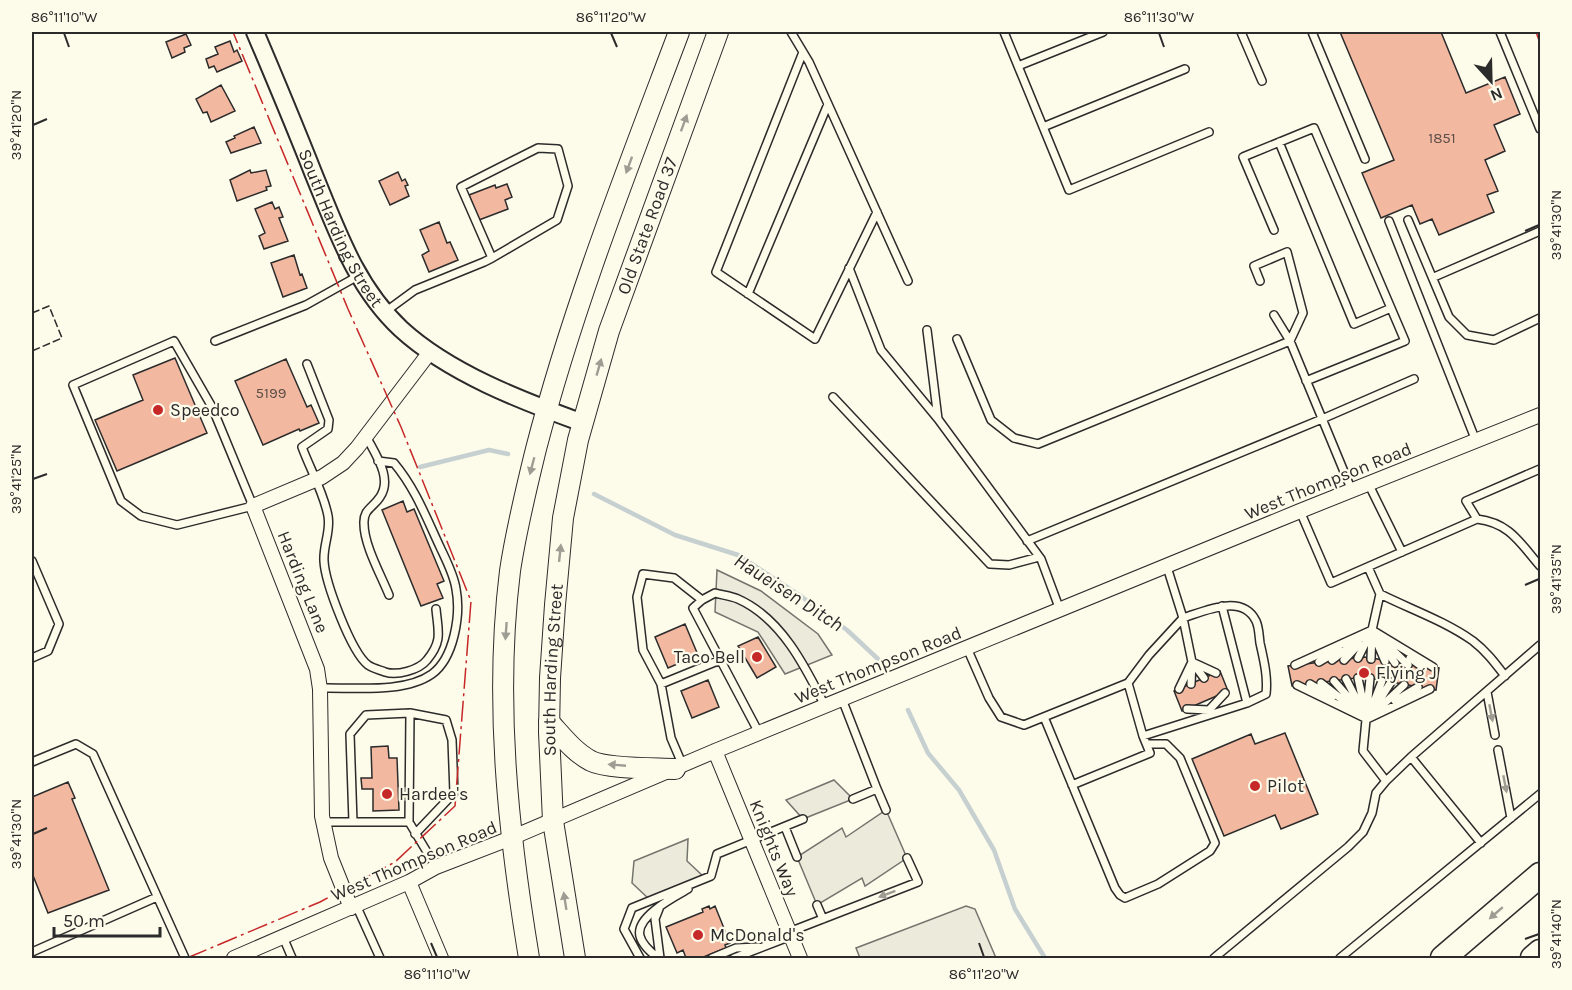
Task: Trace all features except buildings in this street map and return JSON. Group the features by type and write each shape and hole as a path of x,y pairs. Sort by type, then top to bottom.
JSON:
{"highway":[{"path":"1443,958 1540,875"},
{"path":"1533,958 1540,952"}],"main road":[{"name":"Old State Road 37","path":"546,410 580,299 679,32"},
{"name":"Old State Road 37","path":"583,423 609,331 718,32"},
{"path":"529,958 511,838 503,702 504,649 510,573 520,512 546,410"},
{"name":"South Harding Street","path":"575,958 553,821 549,722 555,605 563,518 583,423"},
{"path":"549,722 573,748 592,762 614,766 679,767"}],"street":[{"name":"South Harding Street","path":"255,32 348,258 358,276 386,312 409,336 462,371 546,410 583,423"},
{"path":"253,506 315,480 343,463 430,352"},
{"name":"West Thompson Road","path":"234,958 354,907 436,867 553,821 715,751 1300,511 1540,415"},
{"name":"Harding Lane","path":"253,506 312,652 320,688 323,822 331,858 354,907"},
{"name":"Knights Way","path":"715,751 800,958"},
{"path":"409,882 441,958"}],"lane":[{"path":"791,32 828,104 908,281"},
{"path":"1004,32 1069,190 1209,132"},
{"path":"1018,66 1103,32"},
{"path":"1241,32 1262,81"},
{"path":"1312,32 1365,159"},
{"path":"1500,32 1540,129"},
{"path":"803,52 716,272 815,339 877,212"},
{"path":"1043,127 1185,69"},
{"path":"748,294 828,104"},
{"path":"1274,230 1243,157 1314,128 1405,341 1306,381"},
{"path":"1279,142 1354,324 1391,308"},
{"path":"386,312 416,291 492,258 557,220 568,186 558,149 538,147 461,187 492,258"},
{"path":"1389,220 1476,441"},
{"path":"1408,220 1449,316 1467,335 1494,340 1540,318"},
{"path":"1434,277 1540,231"},
{"path":"957,339 991,420 1014,438 1038,444 1290,341 1303,313 1287,252 1254,266 1260,281"},
{"path":"849,268 880,350 938,419 1039,557 1060,610"},
{"path":"215,341 306,305 358,276"},
{"path":"1274,315 1290,341 1352,491"},
{"path":"927,330 938,419"},
{"path":"174,341 212,407 253,506 177,525 141,516 121,501 73,385 174,341"},
{"path":"307,364 329,420 328,429 302,447 328,514 325,572 352,642 359,655 369,666 390,674 406,672 426,662 439,642 436,609"},
{"path":"1027,540 1414,379"},
{"path":"833,397 990,564 1009,565 1039,557"},
{"path":"366,436 384,472 385,484 380,498 366,511 363,523 365,536 388,596"},
{"path":"320,688 397,687 416,681 432,674 448,655 454,640 456,590 450,571 410,482 394,463 378,461"},
{"path":"1477,519 1466,501 1540,469"},
{"path":"1369,485 1402,552"},
{"path":"1300,511 1331,583 1477,519 1492,520 1511,532 1540,566"},
{"path":"32,561 59,624 48,651 32,657"},
{"path":"1167,567 1183,618 1192,662 1191,684"},
{"path":"1368,567 1380,594 1372,630 1371,659"},
{"path":"679,767 670,738 661,684 643,650 637,597 643,574 674,578 702,600"},
{"path":"759,733 693,608 715,593 738,599 763,615 787,640 825,706"},
{"path":"1380,594 1473,641 1491,657 1505,676"},
{"path":"1222,606 1247,703"},
{"path":"967,648 989,698 1001,717 1024,725 1128,683 1149,655 1183,618 1222,606 1239,606 1250,613 1256,621 1267,681 1266,694 1247,703 1210,712 1143,736"},
{"path":"1358,658 1372,630"},
{"path":"1344,660 1372,630"},
{"path":"1332,660 1372,630"},
{"path":"1372,630 1385,662"},
{"path":"1319,662 1372,630"},
{"path":"1372,630 1395,663"},
{"path":"1306,664 1372,630"},
{"path":"1372,630 1408,664"},
{"path":"1295,665 1372,630"},
{"path":"1372,630 1421,666"},
{"path":"1372,630 1433,667"},
{"path":"1214,958 1348,847 1363,832 1372,813 1376,794 1386,781 1540,645"},
{"path":"661,684 720,660"},
{"path":"1192,662 1216,672"},
{"path":"1192,662 1204,678"},
{"path":"1179,689 1192,662"},
{"path":"1358,678 1367,719"},
{"path":"1370,678 1363,752 1386,781"},
{"path":"1346,679 1367,719"},
{"path":"1334,681 1367,719"},
{"path":"1367,719 1382,681"},
{"path":"1367,719 1391,682"},
{"path":"1072,785 1150,753 1128,683"},
{"path":"1321,683 1367,719"},
{"path":"1310,684 1367,719"},
{"path":"1297,685 1367,719"},
{"path":"1367,719 1404,685"},
{"path":"1367,719 1418,687"},
{"path":"1367,719 1430,689"},
{"path":"1487,692 1495,735"},
{"path":"1210,712 1225,693"},
{"path":"1210,712 1213,698"},
{"path":"842,699 886,810"},
{"path":"1198,704 1210,712"},
{"path":"1187,709 1210,712"},
{"path":"353,822 350,734 366,715 410,713 446,720 452,740 454,793 415,834"},
{"path":"410,713 409,822 436,867"},
{"path":"1044,717 1120,895 1125,898 1158,884 1210,851 1215,843 1180,758 1166,744 1147,744"},
{"path":"32,762 76,744 93,754 185,958"},
{"path":"1498,750 1511,818"},
{"path":"1411,757 1481,843"},
{"path":"853,799 877,789"},
{"path":"1340,958 1540,794"},
{"path":"659,958 644,944 639,933 650,914 667,901 711,876 717,854 803,819"},
{"path":"323,822 409,822"},
{"path":"785,827 797,857"},
{"path":"734,958 764,947 823,919 918,882 908,858"},
{"path":"640,958 624,929 633,908 711,876"},
{"path":"32,951 157,897"},
{"path":"659,958 655,916 667,901"},
{"path":"817,905 823,919"},
{"path":"354,907 380,958"},
{"path":"283,937 292,958"},
{"path":"712,958 736,948 764,947"}],"shaded area":[{"path":"717,570 761,591 818,634 832,655 785,674 758,632 715,612"},
{"path":"834,780 853,799 803,819 786,800"},
{"path":"886,810 907,858 865,886 862,878 817,905 797,857 842,828 846,837"},
{"path":"688,839 687,861 705,878 650,900 632,883 634,861"},
{"path":"966,906 975,909 996,958 860,958 856,948"}],"waterway":[{"name":"Haueisen Ditch","path":"420,467 489,450 508,454"},
{"name":"Haueisen Ditch","path":"594,494 675,535 738,555 847,630 878,659"},
{"name":"Haueisen Ditch","path":"908,710 928,753 959,790 994,850 1015,909 1045,958"}],"fence":[{"path":"32,313 49,306 62,338 32,351"}],"power":[{"path":"187,958 320,902 395,862 455,806 471,601 401,427 348,309 233,32"},
{"path":"1536,32 1540,43"}],"place":[{"name":"Speedco","path":"158,410"},
{"name":"Taco Bell","path":"757,657"},
{"name":"Flying J","path":"1364,673"},
{"name":"Pilot","path":"1255,786"},
{"name":"Hardee's","path":"387,794"},
{"name":"McDonald's","path":"698,935"}]}
